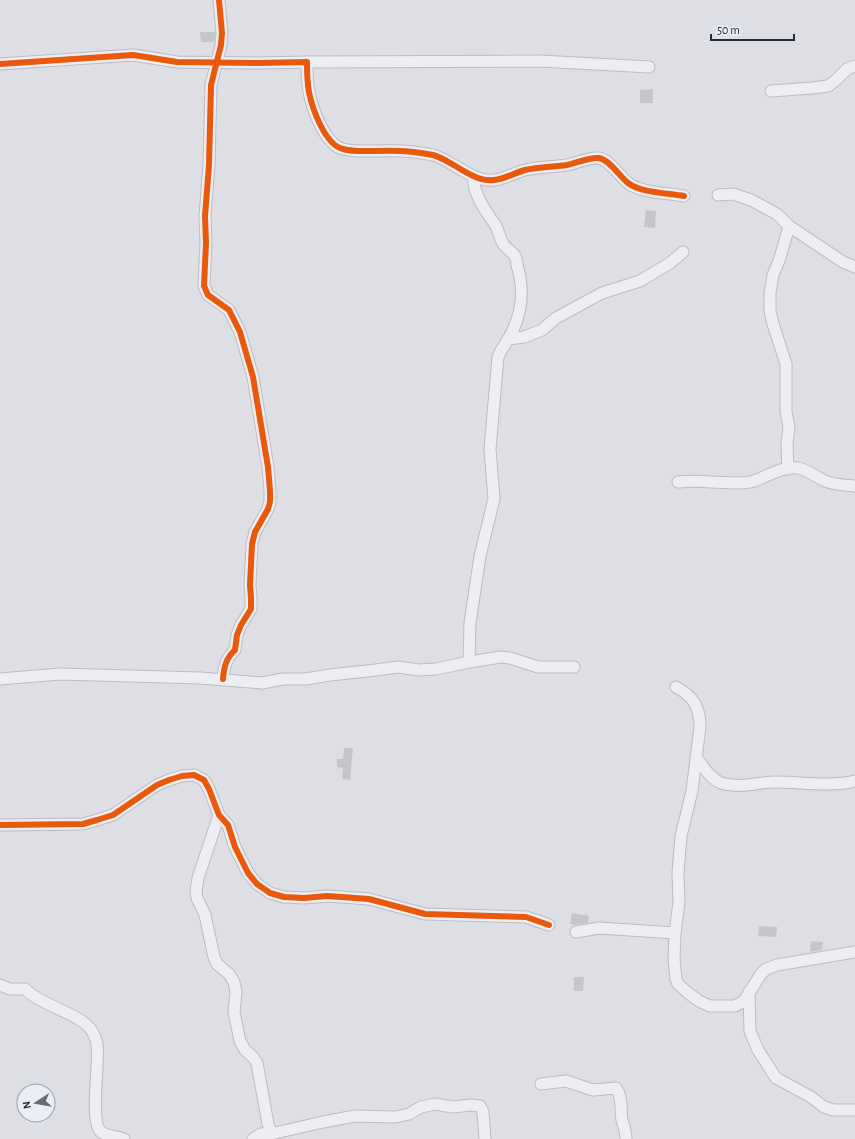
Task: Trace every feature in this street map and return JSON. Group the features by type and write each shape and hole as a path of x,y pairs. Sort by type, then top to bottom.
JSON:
{"street":[{"path":"219,0 222,33 211,85 209,165 205,216 206,243 204,286 208,295 229,310 240,332 253,377 268,467 270,491 270,502 268,509 255,532 252,544 250,585 251,609 241,625 237,635 235,650 229,655 225,665 223,679"},
{"path":"0,64 133,55 177,62 257,63 540,61 649,67"},
{"path":"307,62 309,92 315,115 325,133 335,146 342,149 356,151 413,151 435,156 474,176 491,181 525,170 568,164 593,158 601,158 608,162 620,177 630,185 645,190 684,196"},
{"path":"771,92 828,86 847,69 855,66"},
{"path":"469,662 470,623 480,556 494,499 490,449 498,357 500,349 513,332 522,303 520,272 516,258 503,245 496,226 489,218 477,195 474,186 474,176"},
{"path":"718,195 733,194 751,200 777,214 789,226 843,262 855,267"},
{"path":"788,468 787,444 789,428 786,412 786,364 770,311 770,293 773,275 780,258 789,226"},
{"path":"508,339 524,337 542,330 556,318 602,293 640,281 670,263 683,252"},
{"path":"678,482 753,482 775,472 788,468 798,468 837,485 855,486"},
{"path":"0,679 60,674 223,679 262,683 283,679 306,679 398,667 419,670 436,670 469,662 502,657 538,666 574,667"},
{"path":"676,687 693,699 700,717 692,791 681,836 678,873 679,902 675,933 674,959 678,984 699,1001 710,1006 735,1006 744,1001 761,974 766,969 777,965 855,952"},
{"path":"696,757 708,774 720,783 732,786 775,782 816,785 855,781"},
{"path":"0,825 83,824 113,815 163,782 182,776 194,775 204,780 209,789 219,815 228,825 235,847 248,873 257,884 270,893 284,898 327,896 369,899 425,914 526,917 549,925"},
{"path":"219,815 198,878 196,890 197,898 205,915 214,957 217,964 234,982 236,992 234,1012 240,1040 245,1050 257,1063 268,1124 272,1134"},
{"path":"576,932 607,928 675,933"},
{"path":"0,985 10,989 26,989 37,999 80,1020 90,1027 97,1045 95,1103 98,1129 107,1135 124,1139"},
{"path":"749,992 750,1031 758,1050 776,1078 812,1097 824,1107 833,1110 855,1110"},
{"path":"541,1084 566,1081 593,1090 616,1088 620,1097 626,1139"},
{"path":"253,1139 261,1134 272,1134 355,1116 396,1117 409,1114 421,1107 435,1104 453,1107 475,1105 481,1107 483,1112 485,1139"}],"building":[{"path":"200,32 215,32 214,42 201,42"},
{"path":"653,89 653,103 640,103 640,90"},
{"path":"646,210 656,211 655,228 644,227"},
{"path":"344,748 353,748 350,780 342,779 343,768 337,767 337,759 343,759"},
{"path":"572,913 589,916 588,923 575,925 570,924"},
{"path":"759,926 777,927 776,937 758,936"},
{"path":"811,941 823,942 822,950 810,952"},
{"path":"574,977 584,977 583,991 574,991"}],"cycle path":[{"path":"219,0 222,33 221,45 211,85 209,165 205,216 206,243 204,286 208,295 229,310 240,332 253,377 268,467 270,491 270,502 268,509 255,532 252,544 250,585 251,609 241,625 237,635 235,650 229,656 226,663 223,679"},
{"path":"0,64 133,55 177,62 307,62 308,88 316,116 320,125 331,141 336,146 343,149 351,151 404,151 433,155 448,161 470,175 486,180 494,180 530,169 567,165 587,159 599,158 607,162 633,186 647,191 684,196"},
{"path":"0,825 83,824 113,815 157,785 182,776 194,775 204,780 209,789 219,815 228,825 235,847 248,873 257,884 270,893 284,897 304,898 327,896 369,899 425,914 526,917 549,925"}]}
